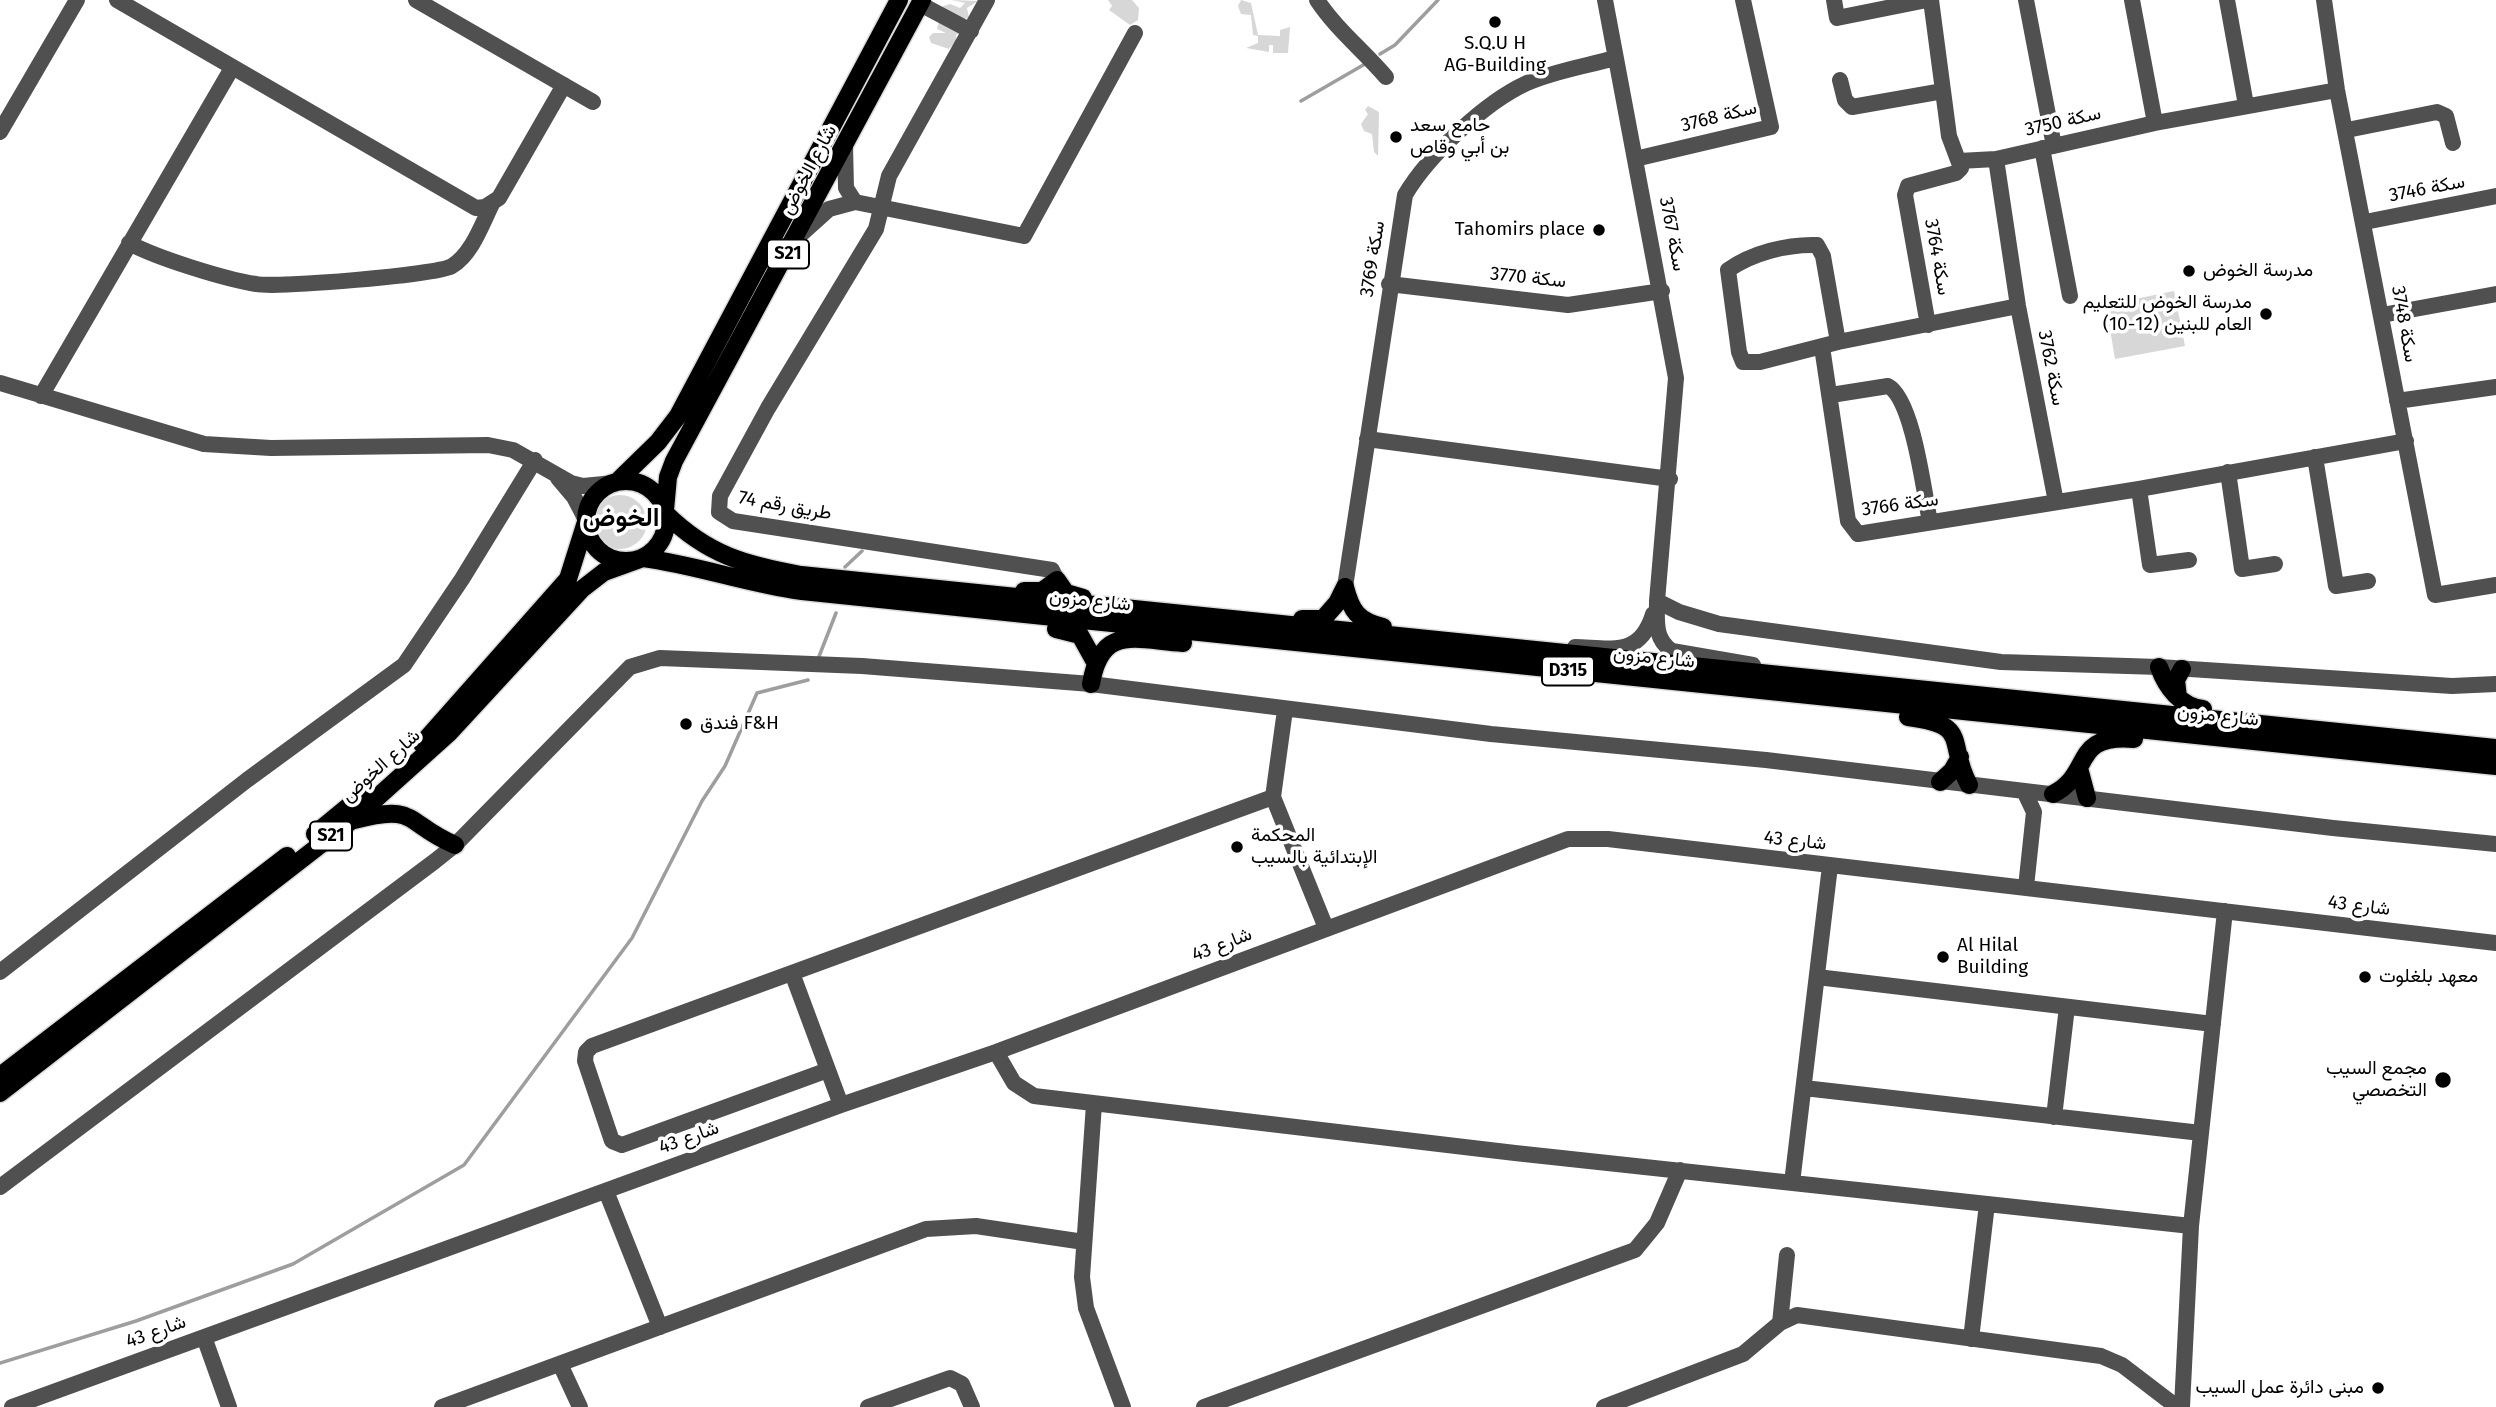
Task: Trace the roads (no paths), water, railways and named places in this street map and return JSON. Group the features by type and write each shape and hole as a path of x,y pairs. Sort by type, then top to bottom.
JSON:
{"main road":[{"name":"شارع الخوض","path":"616,482 658,442 678,416 900,0"},
{"name":"شارع الخوض","path":"665,512 668,477 674,461 921,2"},
{"path":"616,482 629,481 652,490 665,512"},
{"name":"S21","path":"586,521 594,497 616,482"},
{"name":"S21","path":"642,559 662,540 665,512"},
{"name":"شارع مزون","path":"665,512 708,548 754,566 801,575 2496,748"},
{"name":"شارع الخوض","path":"0,1076 298,848 422,744 568,579 586,521"},
{"path":"586,521 588,535 604,555 615,560 642,559"},
{"name":"شارع الخوض","path":"0,1093 351,821 450,733 582,589 604,572 642,559"},
{"name":"شارع مزون","path":"642,559 670,561 768,587 933,606 2496,766"},
{"path":"975,593 997,589 1042,591 1057,580 1066,593 1076,596 1192,614 1323,618 1337,603 1345,587"},
{"path":"1345,587 1350,608 1369,624 1455,642"},
{"path":"933,606 973,620 1074,632 1084,640 1095,662"},
{"path":"1091,684 1095,662 1109,645 1124,640 1237,646 1270,640"},
{"path":"2159,667 2166,683 2178,697 2193,708 2259,713 2295,726"},
{"path":"2178,697 2176,680 2182,669"},
{"path":"1782,692 1803,703 1936,721 1952,733 1969,785"},
{"path":"2053,794 2068,784 2091,747 2112,738 2205,744 2242,739"},
{"path":"1940,782 1952,771 1960,757"},
{"path":"2079,768 2087,798"},
{"path":"351,821 386,812 398,813 455,845"}],"street":[{"path":"0,132 77,0"},
{"path":"117,0 464,204 476,208 492,204"},
{"path":"416,0 593,102"},
{"name":"طريق رقم 74","path":"986,0 889,176 876,229 726,485 720,496 719,512 733,521 1052,570 1057,580"},
{"path":"1317,0 1338,31 1366,54 1386,77"},
{"name":"سكة 3767","path":"1605,0 1662,291 1676,378 1670,479 1657,601"},
{"name":"سكة 3768","path":"1635,159 1771,127 1743,0"},
{"path":"1833,0 1837,18 1929,0 1951,145 1959,161"},
{"path":"2026,0 2070,296"},
{"path":"2132,0 2155,122"},
{"path":"2227,0 2246,105"},
{"name":"سكة 3748","path":"2323,0 2337,90 2365,222 2435,595 2496,585"},
{"path":"921,2 971,31"},
{"path":"795,240 829,209 855,202 1024,236 1135,33"},
{"name":"سكة 3769","path":"1345,587 1389,284 1405,195 1426,165 1500,98 1539,79 1615,58"},
{"path":"41,397 232,68"},
{"path":"1840,80 1845,100 1852,107 1943,91"},
{"path":"129,243 170,259 257,285 425,274 453,266 470,248 492,204 499,198 564,85"},
{"name":"سكة 3750","path":"1959,161 1996,159 2155,122 2337,90"},
{"path":"2347,130 2437,112 2446,116 2453,143"},
{"path":"845,145 846,187 855,202"},
{"name":"سكة 3762","path":"1996,159 2018,306 2056,502"},
{"name":"سكة 3764","path":"1928,325 1905,195 1908,186 1961,171 1959,161"},
{"name":"سكة 3746","path":"2365,222 2496,196"},
{"name":"سكة 3764","path":"1838,342 1823,256 1817,246 1802,245 1744,258 1727,270 1737,340 1743,362 1760,362 1838,342 2018,306"},
{"name":"سكة 3770","path":"1389,284 1568,305 1662,291"},
{"path":"2382,315 2496,294"},
{"name":"سكة 3766","path":"1822,347 1851,528 1858,534 2056,502"},
{"path":"0,383 204,444 271,448 481,445 513,450 583,486 616,482"},
{"path":"1830,395 1888,386 1897,393 1909,423 1930,522"},
{"path":"2397,401 2496,387"},
{"path":"1367,439 1670,479"},
{"path":"2056,502 2406,441"},
{"path":"2315,457 2336,586 2368,581"},
{"path":"0,972 236,788 404,665 535,460"},
{"path":"552,471 573,497 586,521"},
{"path":"2228,472 2242,569 2275,564"},
{"path":"2139,489 2150,565 2189,560"},
{"path":"1534,650 1562,646 1620,648 1633,645 1647,631 1657,601"},
{"path":"1657,601 1679,612 1719,624 2001,662 2159,667 2452,686 2496,684"},
{"path":"1657,601 1657,633 1672,651 1751,664 1779,674"},
{"path":"0,1187 311,957 455,845 614,681 630,667 660,658 863,666 1091,684 1284,710 1766,760 2496,844"},
{"path":"1284,710 1273,797 1326,928"},
{"path":"2024,791 2034,812 2026,887"},
{"path":"2034,812 2053,794"},
{"path":"828,1070 622,1145 612,1141 585,1064 588,1050 1273,797"},
{"name":"شارع 43","path":"12,1407 841,1105 996,1052 1568,839 1598,838 2496,943"},
{"path":"1792,1183 1830,866"},
{"path":"2179,1407 2191,1226 2225,911"},
{"path":"792,973 841,1105"},
{"path":"1817,977 2213,1024"},
{"path":"2054,1117 2067,1007"},
{"path":"996,1052 1021,1090 1034,1096 2191,1226"},
{"path":"1804,1088 2201,1133"},
{"path":"1094,1104 1082,1278 1086,1308 1124,1407"},
{"path":"1204,1407 1245,1400 1635,1250 1657,1223 1680,1170"},
{"path":"606,1191 660,1327"},
{"path":"1971,1339 1987,1204"},
{"path":"442,1407 926,1229 976,1226 1084,1242"},
{"path":"1780,1322 1787,1255"},
{"path":"1604,1407 1743,1354 1780,1322 1797,1315 2101,1356 2122,1365 2179,1407"},
{"path":"204,1337 229,1407"},
{"path":"561,1364 580,1407"},
{"path":"868,1407 950,1378 962,1384 972,1407"}],"waterway":[{"path":"1380,54 1395,45 1438,0"},
{"path":"1301,101 1365,64"},
{"path":"845,567 862,551"},
{"path":"818,659 836,613"},
{"path":"0,1363 136,1321 293,1264 464,1165 632,938 702,801 725,766 757,693 808,680"}],"place":[{"name":"S.Q.U H AG-Building","path":"1495,22"},
{"name":"جامع سعد بن أبي وقاص","path":"1396,137"},
{"name":"Tahomirs place","path":"1599,230"},
{"name":"مدرسة الخوض","path":"2189,271"},
{"name":"مدرسة الخوض للتعليم العام للبنين (12-10)","path":"2266,314"},
{"name":"فندق F&H","path":"686,724"},
{"name":"المحكمة الإبتدائية بالسيب","path":"1237,847"},
{"name":"Al Hilal Building","path":"1943,957"},
{"name":"معهد بلغلوت","path":"2365,977"},
{"name":"مجمع السيب التخصصي","path":"2443,1080"},
{"name":"مبنى دائرة عمل السيب","path":"2378,1388"}],"district":[{"name":"الخوض","path":"621,519"}]}
